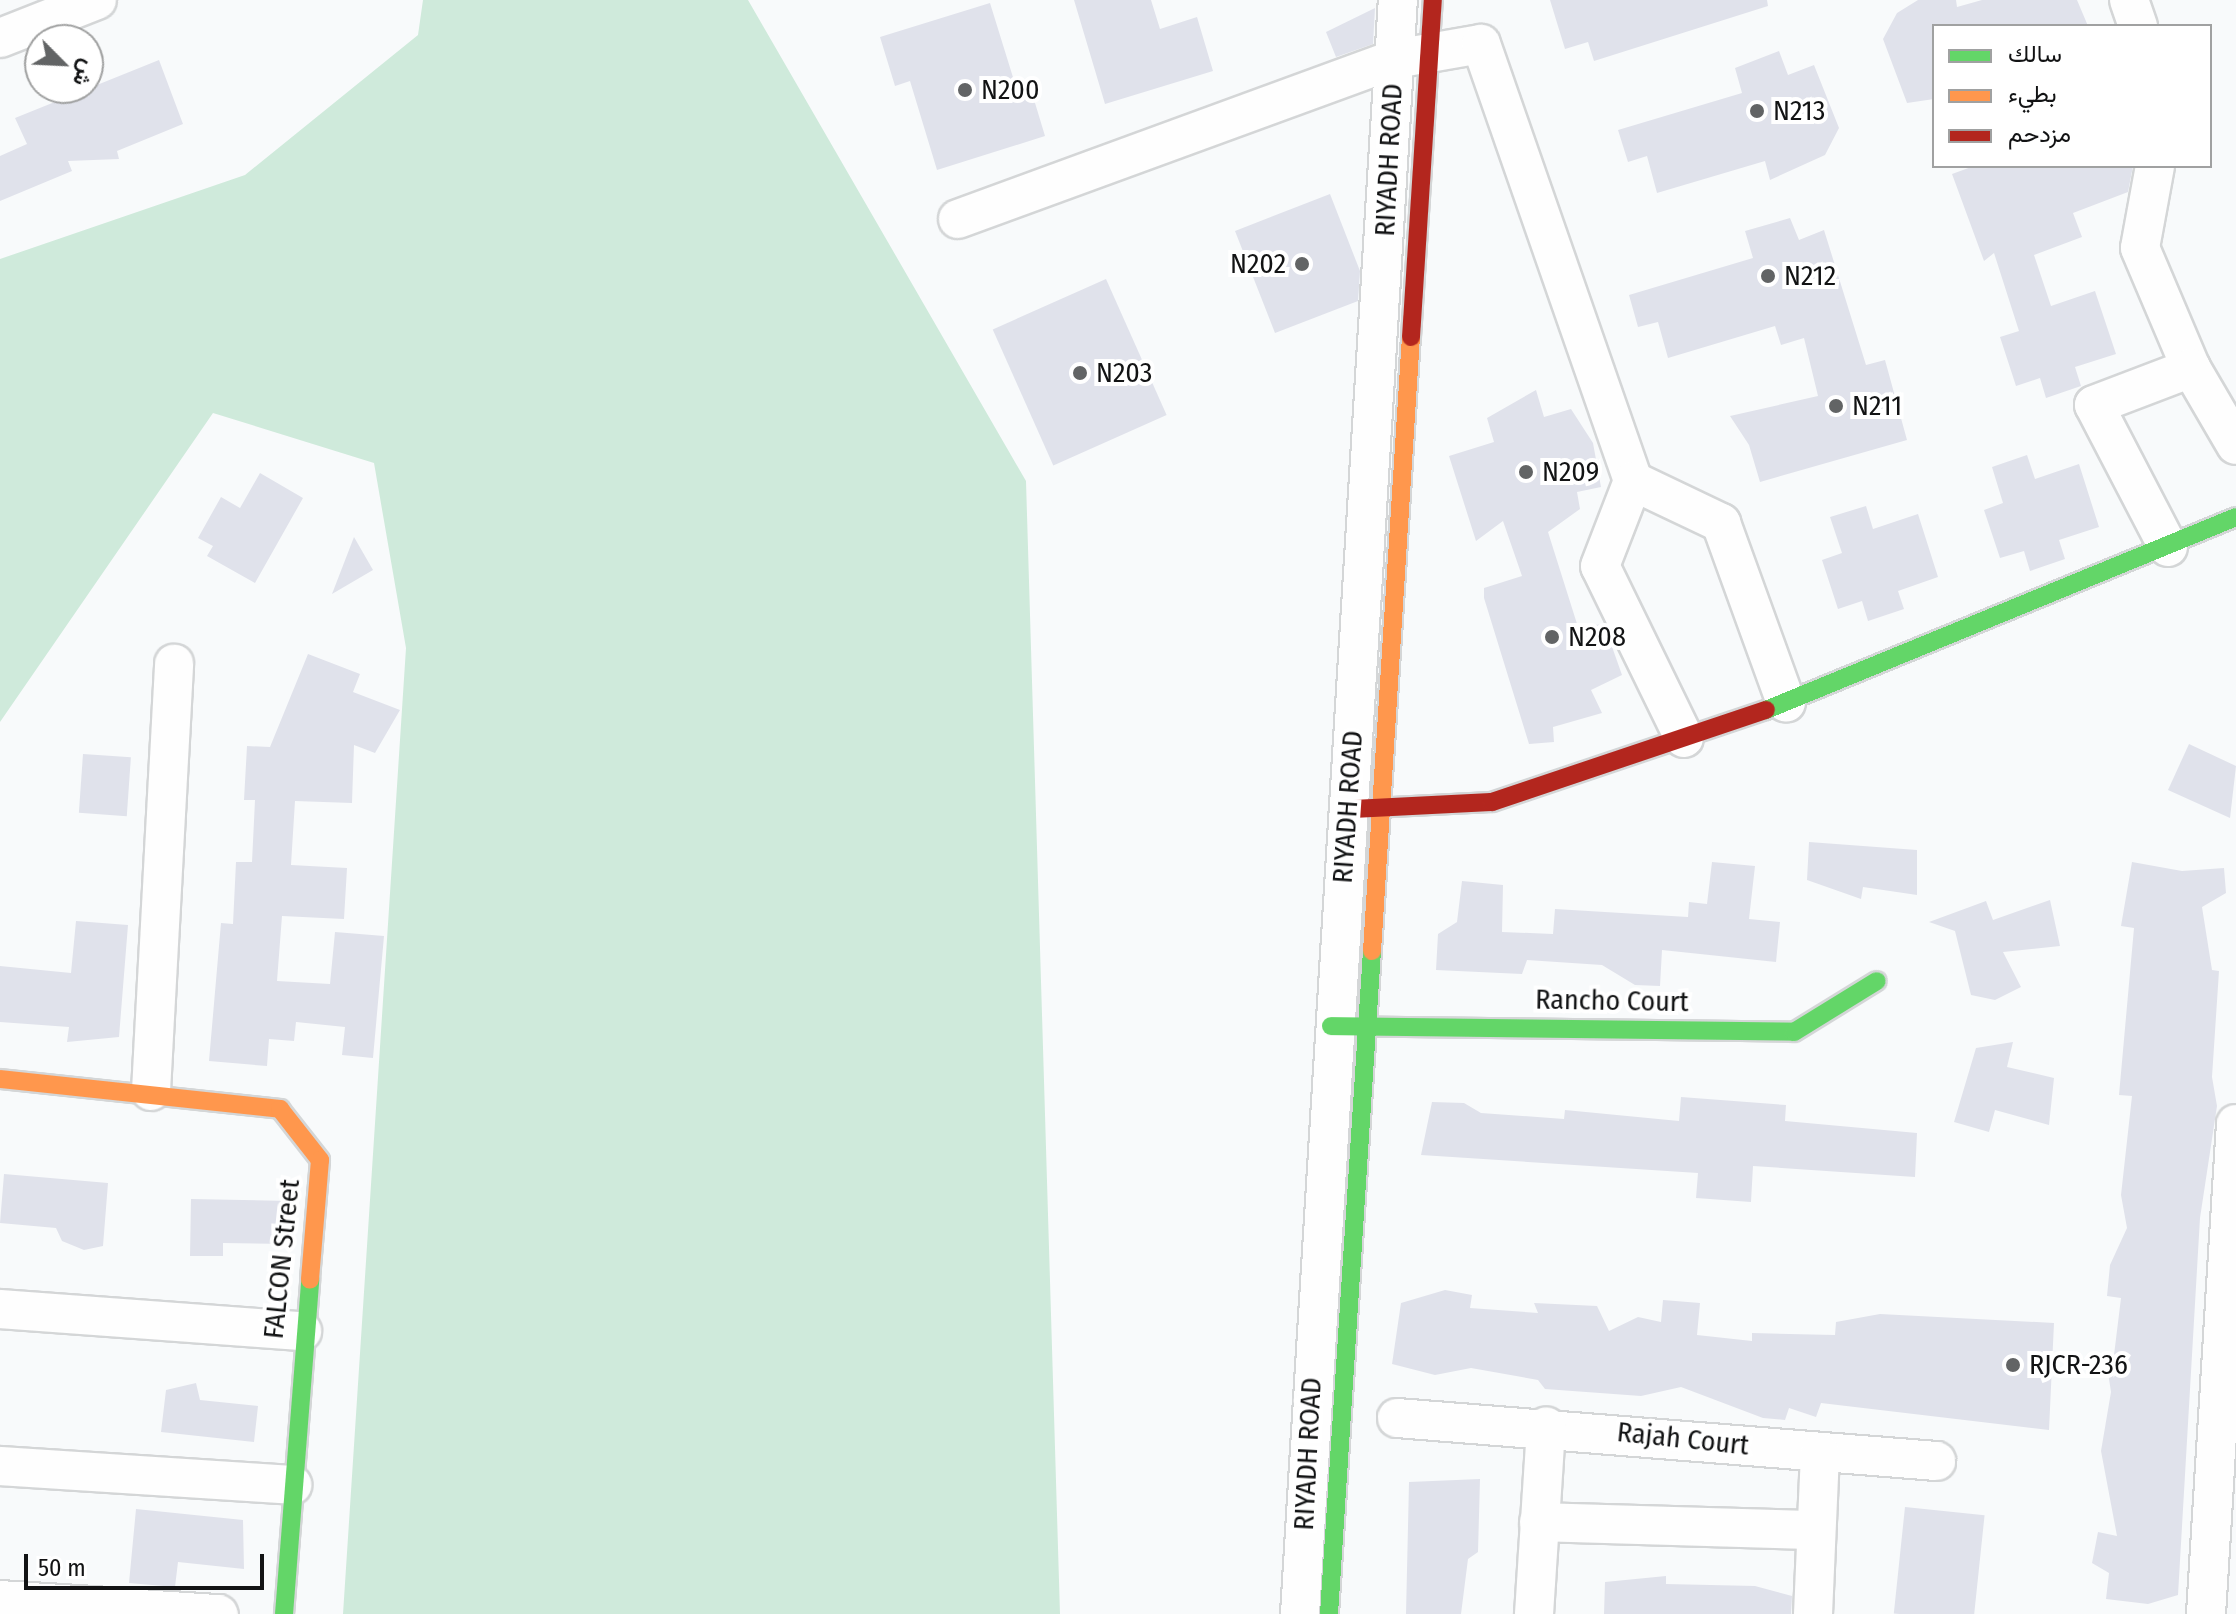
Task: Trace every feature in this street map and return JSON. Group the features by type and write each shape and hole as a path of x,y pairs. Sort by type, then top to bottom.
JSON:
{"street":[{"path":"0,38 97,0"},
{"name":"RIYADH ROAD","path":"1329,1614 1368,1026 1364,809 1412,56 1398,0"},
{"path":"1412,56 1433,0"},
{"path":"2129,0 2137,24"},
{"path":"958,219 1412,56 1481,44 1633,481 1600,566 1684,738"},
{"path":"2155,168 2140,248 2191,368 2236,445"},
{"path":"2168,547 2094,405 2191,368"},
{"path":"1633,481 1721,523 1786,703"},
{"path":"1364,809 1492,802 1684,738 1786,703 2236,517"},
{"path":"151,1091 174,664"},
{"name":"RIYADH ROAD","path":"1300,1614 1331,1026 1364,809"},
{"name":"Rancho Court","path":"1331,1026 1794,1032 1877,981"},
{"name":"FALCON Street","path":"0,1079 151,1091 280,1109 320,1160 302,1331 284,1614"},
{"path":"2206,1614 2229,1362 2236,1124"},
{"path":"0,1309 302,1331"},
{"name":"Rajah Court","path":"1397,1418 1546,1426 1820,1453 1936,1461"},
{"path":"1534,1614 1546,1426"},
{"path":"1813,1614 1820,1453"},
{"path":"0,1466 292,1485"},
{"path":"1539,1522 1816,1530"},
{"path":"0,1600 219,1614"}],"green space":[{"path":"423,0 748,0 1026,481 1060,1614 343,1614 406,648 374,463 213,413 0,722 0,259 245,175 418,35"}],"building":[{"path":"1074,0 1151,0 1160,29 1197,17 1213,71 1105,104"},
{"path":"1550,0 1767,0 1768,6 1594,61 1588,42 1565,49"},
{"path":"1918,0 1956,0 1957,7 1982,0 2077,0 2087,24 1932,24 1932,99 1907,103 1883,39 1897,13"},
{"name":"N200","path":"990,3 1016,87 1029,83 1045,136 937,170 910,81 895,86 880,37"},
{"path":"1375,8 1373,44 1336,57 1326,32"},
{"name":"N213","path":"1779,51 1788,75 1814,65 1839,128 1825,155 1770,180 1765,161 1657,193 1647,156 1628,162 1618,130 1742,93 1735,68"},
{"path":"159,60 183,124 117,151 119,159 68,161 72,171 0,201 0,156 27,144 15,118 50,104 104,104 104,82"},
{"path":"1968,168 2133,168 2128,192 2073,213 2082,237 2034,255 2051,306 2095,291 2116,354 2075,367 2081,386 2046,398 2040,378 2016,386 2000,337 2019,331 1994,253 1984,261 1952,174"},
{"name":"N202","path":"1330,194 1360,271 1358,301 1275,333 1235,231"},
{"path":"1790,218 1799,240 1824,230 1866,365 1885,360 1907,440 1760,482 1749,445 1730,416 1818,396 1804,338 1781,345 1775,326 1668,358 1658,322 1638,327 1629,295 1753,258 1745,231"},
{"name":"N203","path":"1106,279 1167,415 1053,466 993,329"},
{"path":"1536,390 1544,417 1571,409 1593,443 1601,487 1577,492 1580,509 1548,532 1578,627 1604,624 1622,675 1591,690 1602,713 1553,727 1554,742 1529,744 1484,598 1484,588 1522,576 1503,521 1476,541 1449,456 1494,442 1487,418"},
{"path":"2027,455 2035,479 2079,464 2099,527 2059,540 2065,559 2030,571 2024,551 2000,558 1984,510 2003,503 1992,467"},
{"path":"260,473 303,498 255,583 207,556 213,546 198,538 221,497 240,508"},
{"path":"1866,506 1873,529 1918,514 1938,577 1898,591 1904,609 1868,621 1862,601 1838,609 1822,560 1842,553 1830,517"},
{"path":"354,537 373,570 332,594"},
{"path":"308,654 360,674 353,692 400,710 375,753 354,745 352,803 295,801 291,865 347,868 344,919 282,916 277,981 330,984 335,932 384,936 373,1058 342,1055 345,1027 296,1022 294,1041 269,1039 267,1066 209,1061 221,923 233,924 236,862 252,862 255,800 244,800 247,746 270,747"},
{"path":"2189,744 2236,766 2230,818 2168,790"},
{"path":"83,754 131,757 127,816 79,813"},
{"path":"1809,842 1917,850 1917,895 1863,887 1861,899 1807,880"},
{"path":"1712,862 1755,866 1749,919 1780,922 1776,962 1662,950 1660,986 1635,985 1602,965 1527,960 1522,974 1436,970 1438,934 1457,922 1462,881 1503,885 1502,932 1553,934 1555,909 1688,917 1689,902 1707,904"},
{"path":"2132,862 2182,871 2224,868 2226,893 2202,907 2212,970 2219,971 2212,1077 2217,1106 2200,1218 2178,1595 2148,1604 2106,1599 2109,1573 2092,1563 2098,1532 2117,1536 2101,1451 2111,1392 2105,1353 2114,1355 2121,1298 2107,1296 2110,1265 2127,1228 2121,1195 2132,1096 2119,1095 2134,928 2121,926"},
{"path":"2050,900 2060,946 2003,952 2021,987 1995,1000 1971,995 1955,931 1929,922 1986,901 1993,920"},
{"path":"76,921 128,925 119,1037 67,1042 69,1027 0,1022 0,966 71,973"},
{"path":"2013,1042 2007,1067 2054,1078 2049,1125 1995,1110 1989,1132 1954,1122 1976,1048"},
{"path":"1681,1097 1786,1105 1785,1121 1917,1133 1915,1177 1753,1166 1751,1202 1696,1198 1698,1173 1421,1155 1432,1102 1464,1103 1481,1113 1564,1119 1565,1110 1679,1121"},
{"path":"4,1174 108,1183 103,1246 84,1250 62,1241 56,1228 0,1223"},
{"path":"191,1199 289,1201 288,1244 223,1243 223,1256 190,1256"},
{"path":"1445,1290 1472,1295 1470,1308 1538,1313 1534,1303 1597,1306 1609,1331 1638,1317 1661,1322 1663,1300 1700,1303 1697,1335 1752,1341 1752,1333 1835,1335 1836,1322 1880,1314 2054,1323 2049,1430 1821,1403 1816,1417 1789,1408 1785,1420 1763,1418 1681,1387 1641,1396 1545,1389 1538,1380 1471,1368 1435,1375 1392,1364 1401,1303"},
{"path":"196,1383 200,1400 258,1406 254,1442 161,1432 166,1390"},
{"path":"1480,1479 1478,1552 1468,1559 1461,1614 1406,1614 1409,1482"},
{"path":"1905,1507 1985,1515 1974,1614 1894,1613"},
{"path":"136,1509 243,1520 244,1569 178,1562 175,1587 129,1583"},
{"path":"1666,1576 1666,1584 1755,1586 1792,1596 1791,1614 1604,1614 1605,1582"}],"traffic: fast":[{"path":"1766,710 2236,517"},
{"path":"1329,1614 1372,951"},
{"path":"1331,1026 1794,1032 1877,981"},
{"path":"284,1614 310,1280"}],"traffic: slow":[{"path":"1372,951 1411,337"},
{"path":"0,1079 280,1109 320,1160 310,1280"}],"traffic: jam":[{"path":"1411,337 1433,0"},
{"path":"1352,809 1492,802 1766,710"}],"place":[{"name":"N200","path":"965,90"},
{"name":"N213","path":"1757,111"},
{"name":"N202","path":"1302,264"},
{"name":"N212","path":"1768,276"},
{"name":"N203","path":"1080,373"},
{"name":"N211","path":"1836,406"},
{"name":"N209","path":"1526,472"},
{"name":"N208","path":"1552,637"},
{"name":"RJCR-236","path":"2013,1365"}]}
